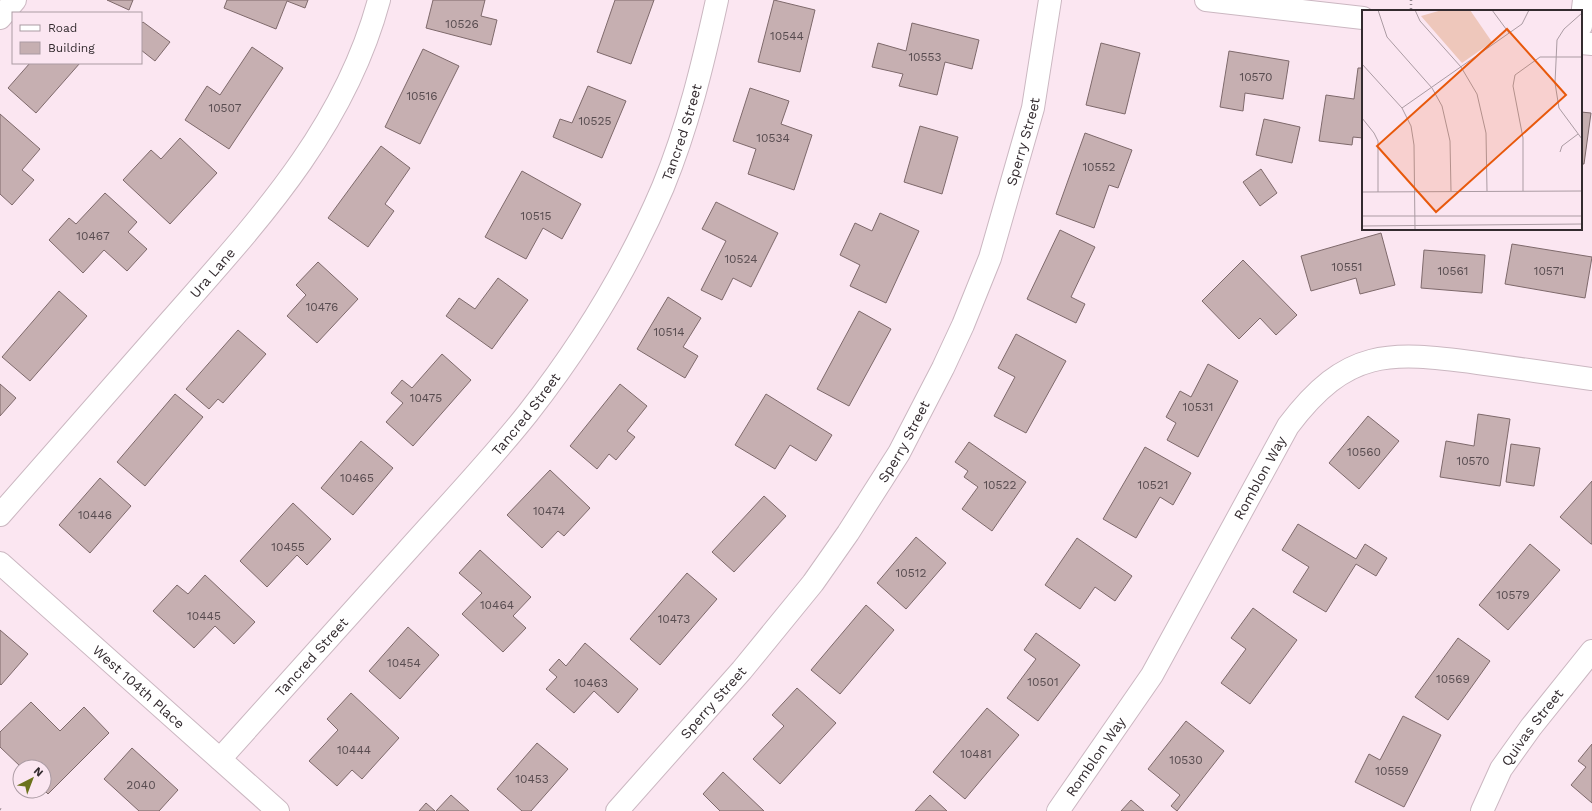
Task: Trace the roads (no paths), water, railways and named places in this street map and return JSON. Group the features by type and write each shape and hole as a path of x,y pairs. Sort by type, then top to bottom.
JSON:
{"street":[{"path":"0,18 14,0"},
{"name":"Ura Lane","path":"0,515 259,220 299,167 323,129 351,75 366,39 379,0"},
{"name":"Tancred Street","path":"220,759 528,414 574,349 600,309 632,252 663,187 683,134 697,90 717,0"},
{"name":"Sperry Street","path":"617,811 742,670 813,583 848,534 902,446 943,368 963,325 990,258 1033,108 1050,0"},
{"path":"1206,0 1362,18"},
{"path":"1582,17 1584,0"},
{"path":"1582,43 1592,44"},
{"name":"Romblon Way","path":"1058,811 1152,675 1288,426 1305,404 1324,385 1337,375 1362,364 1390,356 1426,356 1592,379"},
{"name":"West 104th Place","path":"0,563 278,811"},
{"name":"Quivas Street","path":"1482,811 1505,763 1531,726 1592,651"}]}
